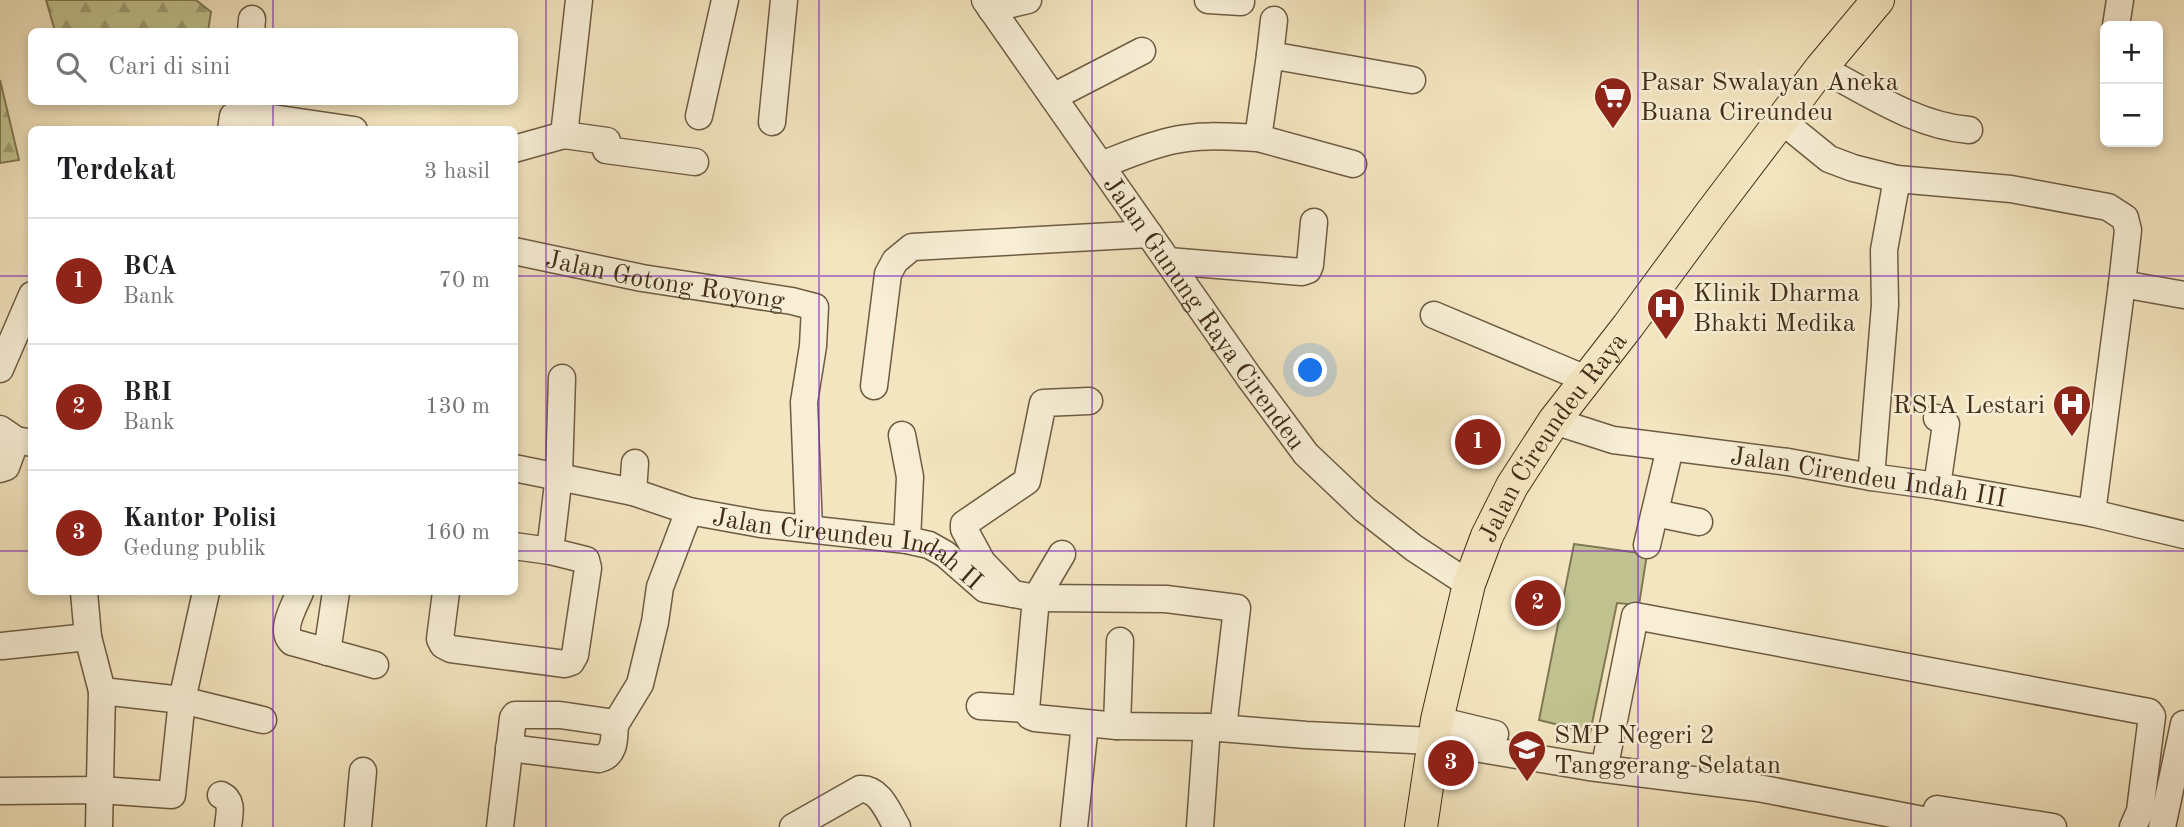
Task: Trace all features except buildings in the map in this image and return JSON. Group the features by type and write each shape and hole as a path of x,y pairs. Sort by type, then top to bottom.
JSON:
{"main road":[{"name":"Jalan Cireundeu Raya","path":"1421,827 1435,731 1469,584 1487,536 1511,486 1555,421 1781,120 1878,0"}],"street":[{"path":"564,135 579,0"},
{"path":"699,116 724,0"},
{"path":"772,122 784,0"},
{"path":"988,4 1028,0"},
{"path":"1208,0 1241,2"},
{"path":"2117,21 2120,0"},
{"name":"Jalan Gunung Raya Cirendeu","path":"988,4 1306,454 1364,509 1414,548 1469,584"},
{"path":"1258,138 1274,20"},
{"path":"1053,97 1142,51"},
{"path":"1270,55 1412,80"},
{"path":"1821,68 1930,123 1969,130"},
{"path":"240,115 324,126"},
{"path":"1781,120 1829,159 1853,168 1897,180 2011,189 2108,207 2125,218 2128,230 2122,284 2092,513"},
{"path":"518,148 564,135 607,141 606,150 695,162"},
{"path":"1101,165 1156,144 1203,136 1258,138 1353,164"},
{"path":"1871,477 1885,305 1884,250 1897,180"},
{"path":"1168,261 1302,272 1310,265 1314,222"},
{"path":"874,386 888,274 895,261 912,247 1149,233"},
{"name":"Jalan Gotong Royong","path":"518,252 642,278 792,301 815,307 813,346 804,402 809,528"},
{"path":"2122,284 2184,295"},
{"path":"0,369 28,304"},
{"path":"1434,315 1586,379"},
{"path":"550,551 559,475 562,377"},
{"path":"1025,596 982,562 964,529 964,524 1027,481 1043,403 1089,401"},
{"path":"1937,418 1943,419 1946,424 1937,486"},
{"name":"Jalan Cirendeu Indah III","path":"1555,421 1613,440 1788,461 2092,513 2184,535"},
{"path":"902,435 910,477 907,540"},
{"path":"0,469 6,467 16,437"},
{"path":"1647,545 1671,447"},
{"path":"634,492 635,463"},
{"name":"Jalan Cireundeu Indah II","path":"518,469 634,492 689,511 761,524 907,540 929,545 944,554 980,587 1025,596 1166,598 1236,607 1215,727"},
{"path":"509,748 599,759 611,753 615,723 640,684 655,622 660,587 689,511"},
{"path":"1655,513 1699,522"},
{"path":"446,595 440,639 443,645 451,649 565,664 571,662 575,654 588,568 586,561 518,546"},
{"path":"1062,554 1025,596 1026,709 1034,718 1085,724 1215,727 1306,735 1473,730 1606,755 2053,827"},
{"path":"84,595 88,637 102,691 99,827"},
{"path":"0,791 100,790 172,796 182,700 205,595"},
{"path":"299,595 286,630 287,637 292,642 375,665"},
{"path":"327,652 336,595"},
{"path":"1606,755 1635,616 2149,712 2152,716 2140,811 2133,827"},
{"path":"2,646 88,637"},
{"path":"1117,726 1120,641"},
{"path":"102,691 182,700 263,720"},
{"path":"980,706 1026,709"},
{"path":"500,827 515,715 560,715 615,723"},
{"path":"2162,827 2184,723"},
{"path":"1074,827 1085,724"},
{"path":"1200,827 1215,727"},
{"path":"1435,731 1589,767 1758,788 1959,827"},
{"path":"358,827 363,771"},
{"path":"793,827 860,789 869,789 876,793 897,827"},
{"path":"220,796 230,803 228,827"}],"green space":[{"path":"46,0 196,0 211,12 208,28 54,28"},
{"path":"0,80 19,160 0,163"},
{"path":"1574,544 1647,554 1639,605 1617,603 1590,733 1539,720"}],"place":[{"name":"Pasar Swalayan Aneka Buana Cireundeu","path":"1613,130"},
{"name":"Klinik Dharma Bhakti Medika","path":"1666,341"},
{"name":"RSIA Lestari","path":"2072,438"},
{"name":"BCA","path":"1478,442"},
{"name":"BRI","path":"1538,603"},
{"name":"Kantor Polisi","path":"1451,763"},
{"name":"SMP Negeri 2 Tanggerang Selatan","path":"1527,783"}]}
